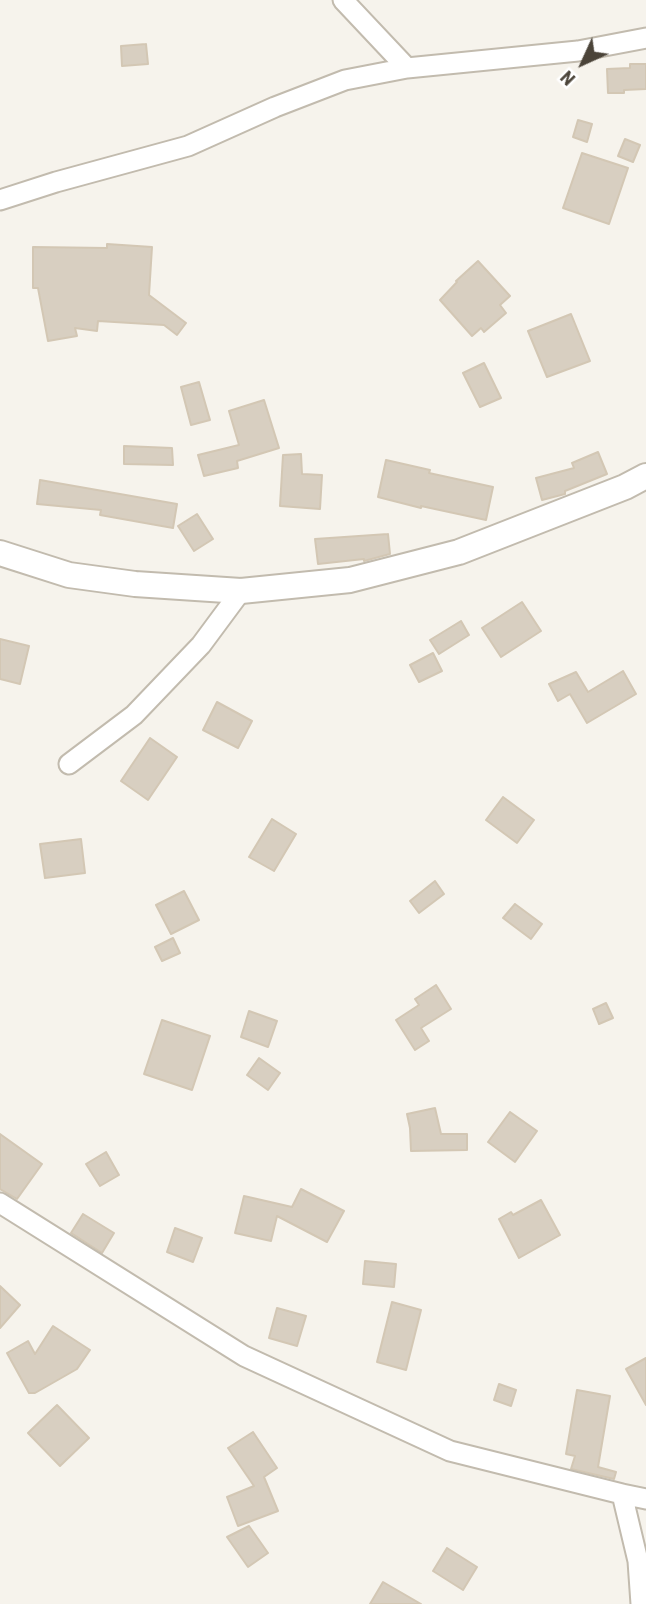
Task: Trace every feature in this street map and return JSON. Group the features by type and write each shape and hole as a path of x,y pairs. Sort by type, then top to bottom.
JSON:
{"street":[{"path":"343,0 407,68"},
{"path":"0,200 188,146 275,107 345,80 407,68 578,51 646,38"},
{"path":"0,552 69,575 135,584 241,591 350,580 459,552 646,477"},
{"path":"69,764 134,715 201,645 241,591"},
{"path":"0,1203 244,1356 450,1451 646,1499"},
{"path":"622,1494 638,1561 641,1604"}],"building":[{"path":"146,44 148,64 122,66 121,46"},
{"path":"630,64 646,64 646,89 608,93 607,69 630,68"},
{"path":"578,120 592,124 587,142 573,137"},
{"path":"625,139 640,145 633,162 618,156"},
{"path":"582,153 628,168 609,224 563,208"},
{"path":"107,244 152,247 149,295 186,323 177,335 164,325 98,321 97,331 75,328 77,336 48,341 38,288 33,288 33,247 107,248"},
{"path":"478,261 510,296 500,305 506,313 484,332 481,328 472,336 440,300"},
{"path":"571,314 590,361 547,377 528,331"},
{"path":"484,363 501,398 480,407 463,373"},
{"path":"199,382 210,420 191,425 181,387"},
{"path":"264,400 279,448 237,461 238,468 204,476 198,455 239,445 229,411"},
{"path":"124,446 172,448 173,465 124,464"},
{"path":"598,452 607,474 565,491 565,494 542,500 536,478 574,468 572,463"},
{"path":"301,454 302,474 322,475 320,509 280,506 283,455"},
{"path":"386,460 493,487 486,520 378,497"},
{"path":"40,480 177,504 173,528 100,515 101,510 37,504"},
{"path":"197,514 213,539 194,551 178,526"},
{"path":"388,534 390,554 364,561 318,564 315,539"},
{"path":"522,602 541,631 501,657 482,628"},
{"path":"461,621 469,635 439,654 430,640"},
{"path":"0,639 29,646 20,684 0,679"},
{"path":"433,653 442,671 419,682 410,665"},
{"path":"623,671 636,694 587,723 570,694 558,701 549,684 576,672 588,692"},
{"path":"217,702 252,721 238,748 203,730"},
{"path":"150,738 177,757 148,800 121,781"},
{"path":"503,797 534,820 517,843 486,820"},
{"path":"272,819 296,834 274,871 249,857"},
{"path":"81,839 85,873 45,878 40,844"},
{"path":"435,881 444,894 419,913 410,901"},
{"path":"184,891 199,920 171,934 156,905"},
{"path":"515,904 542,924 531,939 503,918"},
{"path":"173,938 180,953 162,961 155,947"},
{"path":"436,985 451,1009 421,1028 429,1041 415,1050 396,1020 419,1005 415,999"},
{"path":"606,1003 613,1018 599,1024 593,1009"},
{"path":"249,1011 277,1021 268,1047 241,1037"},
{"path":"162,1020 210,1036 192,1090 144,1074"},
{"path":"259,1058 280,1073 268,1090 247,1075"},
{"path":"435,1108 441,1134 467,1134 467,1150 411,1151 407,1114"},
{"path":"510,1112 537,1131 515,1162 488,1142"},
{"path":"0,1134 42,1164 17,1199 0,1189"},
{"path":"106,1152 119,1175 100,1186 86,1164"},
{"path":"301,1189 344,1211 327,1242 277,1216 271,1241 235,1233 244,1196 292,1207"},
{"path":"541,1200 560,1235 519,1258 499,1219 511,1212 513,1215"},
{"path":"83,1214 114,1233 102,1253 71,1233"},
{"path":"175,1228 202,1238 193,1262 167,1252"},
{"path":"365,1261 396,1264 394,1287 363,1284"},
{"path":"0,1286 20,1305 0,1328"},
{"path":"392,1302 421,1310 406,1370 377,1362"},
{"path":"277,1308 306,1316 297,1346 269,1338"},
{"path":"53,1326 90,1350 77,1369 35,1393 29,1393 7,1353 28,1341 35,1354"},
{"path":"646,1358 646,1405 626,1369"},
{"path":"499,1384 516,1390 511,1406 494,1400"},
{"path":"577,1390 610,1396 598,1467 616,1472 614,1479 571,1469 575,1456 566,1454"},
{"path":"57,1405 89,1438 60,1466 28,1433"},
{"path":"253,1432 277,1468 264,1477 278,1511 238,1526 227,1497 254,1486 228,1448"},
{"path":"249,1526 268,1553 248,1567 227,1537"},
{"path":"447,1548 477,1567 463,1590 433,1571"},
{"path":"383,1582 421,1604 370,1604"}]}
